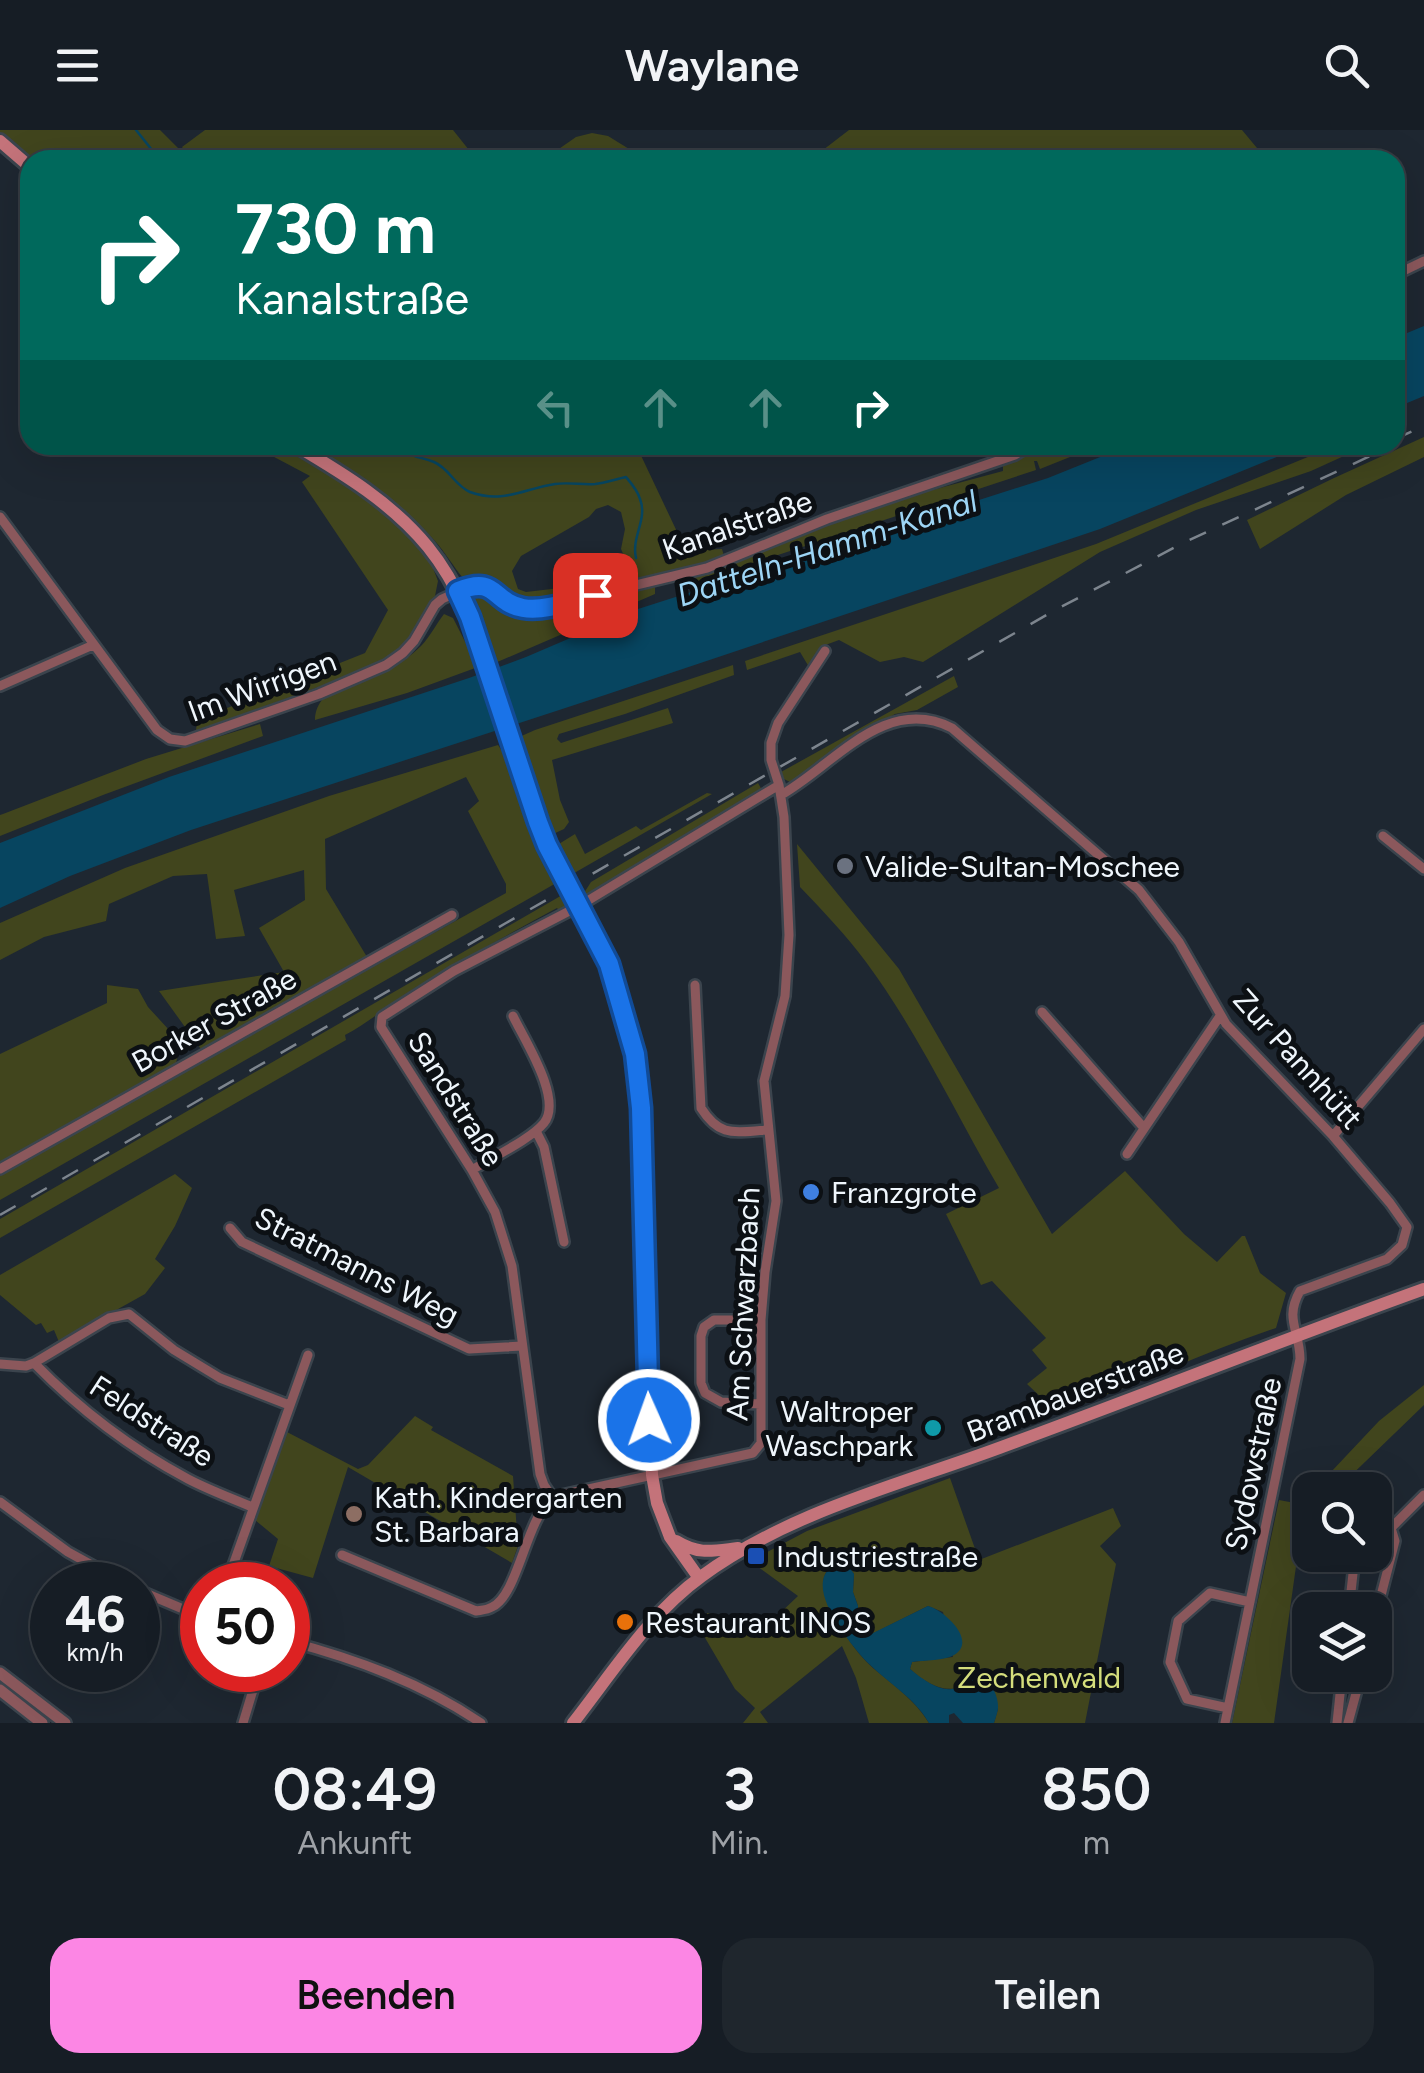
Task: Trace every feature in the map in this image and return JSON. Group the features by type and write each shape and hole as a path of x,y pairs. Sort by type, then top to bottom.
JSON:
{"main road":[{"path":"0,141 20,158"},
{"path":"312,455 392,510 428,547 458,591 538,822 609,964 635,1054 641,1108 656,1503 670,1537 699,1578"},
{"name":"Brambauerstraße","path":"573,1723 672,1599 746,1546 862,1497 1424,1289"},
{"name":"Brambauerstraße","path":"670,1537 701,1552 746,1546"}],"street":[{"name":"Kanalstraße","path":"458,591 475,584 497,592 516,606 536,609 707,568 827,519 1015,455"},
{"name":"Im Wirrigen","path":"0,517 157,730 170,739 184,741 319,694 386,665 414,641 435,605 458,591"},
{"path":"0,686 92,645"},
{"name":"Am Schwarzbach","path":"652,1475 756,1450 761,1443 761,1320 776,1201 764,1081 786,996 789,935 784,817 771,760 772,735 825,651"},
{"name":"Zur Pannhütt","path":"780,790 887,724 930,718 952,728 1138,890 1180,942 1220,1016 1333,1136 1407,1227 1402,1245 1387,1259 1300,1291 1292,1304 1296,1336"},
{"name":"Sandstraße","path":"552,1498 540,1474 512,1266 495,1212 381,1027 382,1017 454,971 579,906 780,790"},
{"path":"1383,836 1424,870"},
{"name":"Borker Straße","path":"0,1169 452,915"},
{"path":"695,985 701,1108 710,1123 729,1132 767,1130"},
{"path":"1042,1012 1144,1128"},
{"path":"472,1170 536,1131 551,1106 548,1090 513,1016"},
{"path":"1127,1154 1220,1016"},
{"path":"1333,1136 1424,1029"},
{"path":"536,1131 544,1147 564,1242"},
{"name":"Stratmanns Weg","path":"230,1228 242,1242 468,1350 522,1346"},
{"path":"0,1364 34,1363 109,1318 128,1314 174,1350 220,1378 289,1405"},
{"path":"760,1404 721,1402 706,1393 701,1382 701,1336 704,1327 714,1320 761,1320"},
{"name":"Sydowstraße","path":"1225,1723 1300,1358 1296,1336"},
{"path":"234,1562 308,1355"},
{"name":"Feldstraße","path":"34,1363 64,1394 122,1440 190,1480 252,1507"},
{"path":"342,1555 476,1610 492,1607 506,1594 542,1506 552,1498 652,1475"},
{"path":"1392,1527 1424,1495"},
{"path":"0,1502 86,1562"},
{"path":"1228,1708 1188,1699 1170,1662 1178,1621 1210,1594 1250,1602"},
{"path":"310,1648 409,1681 481,1723"},
{"path":"0,1672 65,1723"},
{"path":"0,1690 42,1723"},
{"path":"247,1722 254,1692"},
{"path":"1337,1723 1340,1692"},
{"path":"1348,1723 1356,1692"}],"green space":[{"path":"0,130 160,130 180,150 20,152"},
{"path":"205,130 453,130 469,150 184,150 182,147"},
{"path":"849,130 1242,130 1259,150 823,150"},
{"path":"592,133 608,136 631,150 557,150 576,137"},
{"path":"1424,437 1424,457 1346,495 1260,549 1247,520 1384,455 1405,455 1405,446"},
{"path":"270,455 294,455 371,503 431,563 438,581 435,596 404,646 377,666 196,731 197,720 365,653 388,610 302,482 310,476"},
{"path":"325,455 641,455 680,538 701,550 722,549 724,556 697,567 537,604 526,602 485,582 463,578 420,526 375,487","holes":["608,505 621,512 625,529 621,549 631,572 594,584 526,592 518,589 512,571 521,556 589,517 596,509"]},
{"path":"1026,455 1075,455 1040,469 1034,461 1036,470 699,581 681,582 680,579 739,561 884,503 1003,471 1003,466"},
{"path":"1313,455 1346,455 1196,510 1100,552 923,662 904,657 880,662 839,640 820,647 809,667 800,652 747,670 745,661 1096,544"},
{"path":"655,587 655,594 495,663 473,599 485,593 516,612 530,614"},
{"path":"444,614 453,618 478,667 315,720 318,708 332,691 392,668 424,642"},
{"path":"733,665 734,675 559,734 557,739 561,743 668,708 673,723 552,760 569,822 551,835 517,738"},
{"path":"954,676 958,687 917,710 895,714 841,745 797,780 784,779 781,772"},
{"path":"260,724 263,736 0,836 0,815 146,759"},
{"path":"498,745 508,760 533,835 558,882 0,1200 0,1173 506,893 506,884 468,811 479,801 466,777 325,839 326,889 367,957 203,1052 159,991 284,972 259,928 305,900 304,870 234,890 245,936 216,939 207,874 173,876 109,904 106,921 44,937 0,960 0,923 125,868 329,796"},
{"path":"758,783 762,790 596,892 582,896 591,882"},
{"path":"707,793 712,794 569,876 554,847 575,834 585,854 636,826 641,830"},
{"path":"797,844 899,969 1052,1234 1125,1171 1184,1234 1217,1262 1245,1236 1260,1273 1286,1293 1276,1328 1067,1410 1044,1400 1027,1384 1047,1368 1032,1350 1046,1338 992,1281 981,1285 946,1214 999,1188 885,989 850,942 800,887"},
{"path":"564,894 569,905 560,912 557,908 433,978 345,1035 346,1040 0,1238 0,1219"},
{"path":"107,985 138,989 148,1007 181,1043 175,1067 0,1165 0,1054 107,1003"},
{"path":"175,1174 192,1188 155,1259 165,1268 145,1294 59,1342 54,1330 47,1333 41,1323 36,1325 0,1295 0,1275"},
{"path":"1424,1385 1424,1405 1355,1472 1331,1472 1379,1421"},
{"path":"415,1416 433,1427 431,1430 513,1476 518,1546 512,1563 348,1467 313,1578 310,1562 270,1562 278,1539 255,1520 287,1432 358,1469 368,1465"},
{"name":"Zechenwald","path":"950,1478 979,1560 1113,1508 1121,1526 1100,1546 1116,1564 1085,1723 994,1723 998,1709 958,1688 938,1687 920,1678 910,1669 912,1662 953,1657 943,1612 928,1606 870,1635 861,1626 853,1592 854,1574 843,1558 826,1572 823,1583 838,1621 859,1654 910,1700 929,1723 869,1723 842,1646 760,1712 768,1723 743,1723 755,1708 735,1689 701,1631 707,1613 727,1619 755,1637 798,1596 750,1561 807,1531"},
{"path":"1279,1500 1292,1502 1292,1572 1295,1572 1274,1723 1232,1723"}],"water":[{"path":"1424,326 1424,396 1405,404 1405,334"},
{"path":"1105,455 1281,455 1100,529 191,830 70,876 0,908 0,843 169,777 469,678 638,609 1048,478"},
{"path":"843,1558 854,1574 858,1617 869,1635 928,1606 950,1620 961,1634 960,1649 945,1658 912,1662 910,1669 947,1689 971,1676 982,1677 996,1697 994,1723 963,1723 954,1713 949,1715 949,1723 929,1723 908,1698 867,1662 838,1624 823,1591 825,1574"}],"waterway":[{"path":"136,130 152,150"},
{"path":"412,455 439,465 470,492 493,497 555,484 595,484 626,477 642,506 636,558"}],"railway":[{"path":"1405,435 1424,426"},
{"path":"0,1215 1057,609 1185,542 1372,455"}],"place":[{"name":"Valide-Sultan-Moschee","path":"845,866"},
{"name":"Franzgrote","path":"811,1192"},
{"name":"Waltroper Waschpark","path":"933,1428"},
{"name":"Kath. Kindergarten St. Barbara","path":"354,1514"},
{"name":"Industriestraße","path":"756,1556"},
{"name":"Restaurant INOS","path":"625,1622"}],"route":[{"path":"595,595 536,609 516,606 497,592 475,584 458,591 547,845 609,964 635,1054 641,1108 649,1420"}],"water label":[{"name":"Datteln-Hamm-Kanal","path":"827,548"}]}
